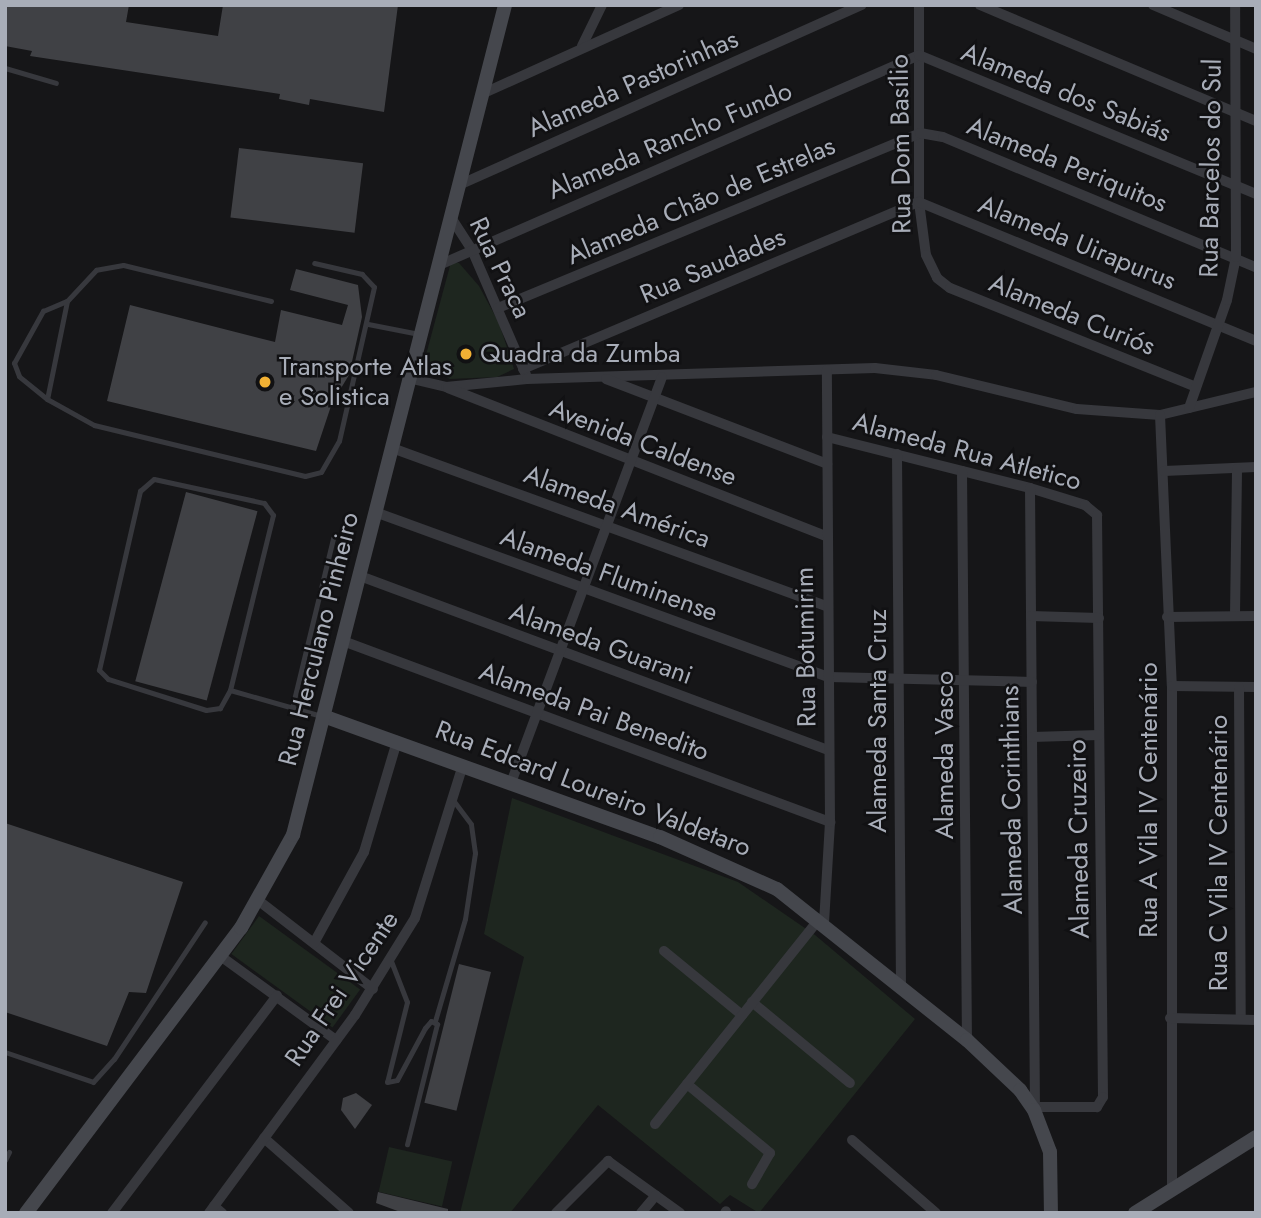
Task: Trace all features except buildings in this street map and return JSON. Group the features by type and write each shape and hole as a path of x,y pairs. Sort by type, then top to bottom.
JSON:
{"street":[{"name":"Rua Herculano Pinheiro","path":"26,1213 259,901 293,835 326,717 419,334 505,5"},
{"path":"582,46 602,5"},
{"path":"484,93 582,46 679,5"},
{"name":"Alameda Pastorinhas","path":"459,185 862,5"},
{"name":"Rua Dom Basílio","path":"919,5 919,202 926,255 937,278"},
{"path":"980,5 1256,121"},
{"path":"1153,5 1256,49"},
{"name":"Rua Barcelos do Sul","path":"1188,408 1219,322 1236,257 1235,5"},
{"name":"Alameda dos Sabiás","path":"919,55 1256,194"},
{"name":"Alameda Rancho Fundo","path":"437,266 919,55"},
{"name":"Alameda Periquitos","path":"920,133 943,137 1256,267"},
{"name":"Alameda Chão de Estrelas","path":"498,308 920,133"},
{"name":"Alameda Uirapurus","path":"919,202 1219,322 1256,341"},
{"name":"Rua Saudades","path":"525,374 919,202"},
{"name":"Rua Praca","path":"450,216 472,250 525,374"},
{"name":"Alameda Curiós","path":"937,278 950,288 1194,386"},
{"path":"408,378 446,387 525,374 662,377 827,370 901,370 1077,409 1160,415 1256,393"},
{"name":"Rua Botumirim","path":"821,921 830,822 826,536 827,370"},
{"path":"603,377 656,400 827,464"},
{"path":"512,783 610,525 662,377"},
{"name":"Avenida Caldense","path":"446,387 632,463 826,536"},
{"name":"Rua A Vila IV Centenário","path":"1160,415 1172,686 1171,1185"},
{"name":"Alameda Rua Atletico","path":"827,437 1030,488 1094,510"},
{"name":"Alameda América","path":"392,448 610,525 828,607"},
{"name":"Alameda Santa Cruz","path":"897,454 901,986"},
{"path":"1164,471 1256,467"},
{"path":"1235,615 1237,469"},
{"name":"Alameda Vasco","path":"962,471 967,1040"},
{"name":"Alameda Corinthians","path":"1030,488 1036,1109"},
{"name":"Alameda Cruzeiro","path":"1036,1109 1097,1107 1103,1097 1099,618 1094,510"},
{"name":"Alameda Fluminense","path":"375,512 829,677 965,678 1032,682"},
{"name":"Alameda Guarani","path":"360,576 828,750"},
{"path":"1167,617 1256,616"},
{"path":"1031,617 1099,618"},
{"name":"Alameda Pai Benedito","path":"343,641 830,822"},
{"path":"1172,686 1256,687"},
{"name":"Rua C Vila IV Centenário","path":"1240,687 1241,1019"},
{"name":"Rua Edcard Loureiro Valdetaro","path":"326,717 397,740 723,862 821,921 967,1040 1036,1109 1049,1152 1051,1213"},
{"path":"1032,737 1099,735"},
{"path":"314,943 364,852 397,740"},
{"name":"Rua Frei Vicente","path":"215,1210 391,961 428,887 463,765"},
{"path":"259,901 373,989"},
{"path":"655,1124 752,1002 821,921"},
{"path":"664,951 742,1015"},
{"path":"219,955 336,1040"},
{"path":"112,1213 277,996"},
{"path":"752,1002 850,1083"},
{"path":"1170,1018 1256,1020"},
{"path":"687,1084 770,1153 752,1184"},
{"path":"1135,1213 1171,1185 1256,1137"},
{"path":"264,1138 349,1213"},
{"path":"852,1140 936,1213"},
{"path":"556,1213 604,1161 680,1213"},
{"path":"641,1213 656,1195"}],"lane":[{"path":"5,68 55,83"},
{"path":"271,301 123,265 96,270 67,301 43,311 14,363 19,376 47,400 94,425 314,475 328,465 339,441 369,324 373,281 314,263"},
{"path":"47,400 67,301"},
{"path":"369,324 419,334"},
{"path":"154,479 264,503 274,515 230,690 220,708 206,710 108,679 99,670 140,491 154,479"},
{"path":"292,708 333,538"},
{"path":"230,690 326,717"},
{"path":"407,1144 435,1021 464,919 475,853 471,824 453,800"},
{"path":"5,1052 93,1082 114,1059 205,922"},
{"path":"391,961 407,1002 387,1082 397,1080 425,1028 435,1021"},
{"path":"5,1160 9,1152"}],"shaded area":[{"path":"451,262 459,263 479,286 499,323 514,369 497,377 450,379 423,366"},
{"path":"512,798 738,882 815,935 915,1019 759,1213 730,1195 720,1204 598,1105 510,1213 460,1213 524,957 484,934"},
{"path":"259,916 360,989 333,1027 231,954"},
{"path":"389,1147 452,1162 442,1206 379,1192"}],"place":[{"name":"Quadra da Zumba","path":"466,354"},
{"name":"Transporte Atlas e Solistica","path":"265,382"}]}
